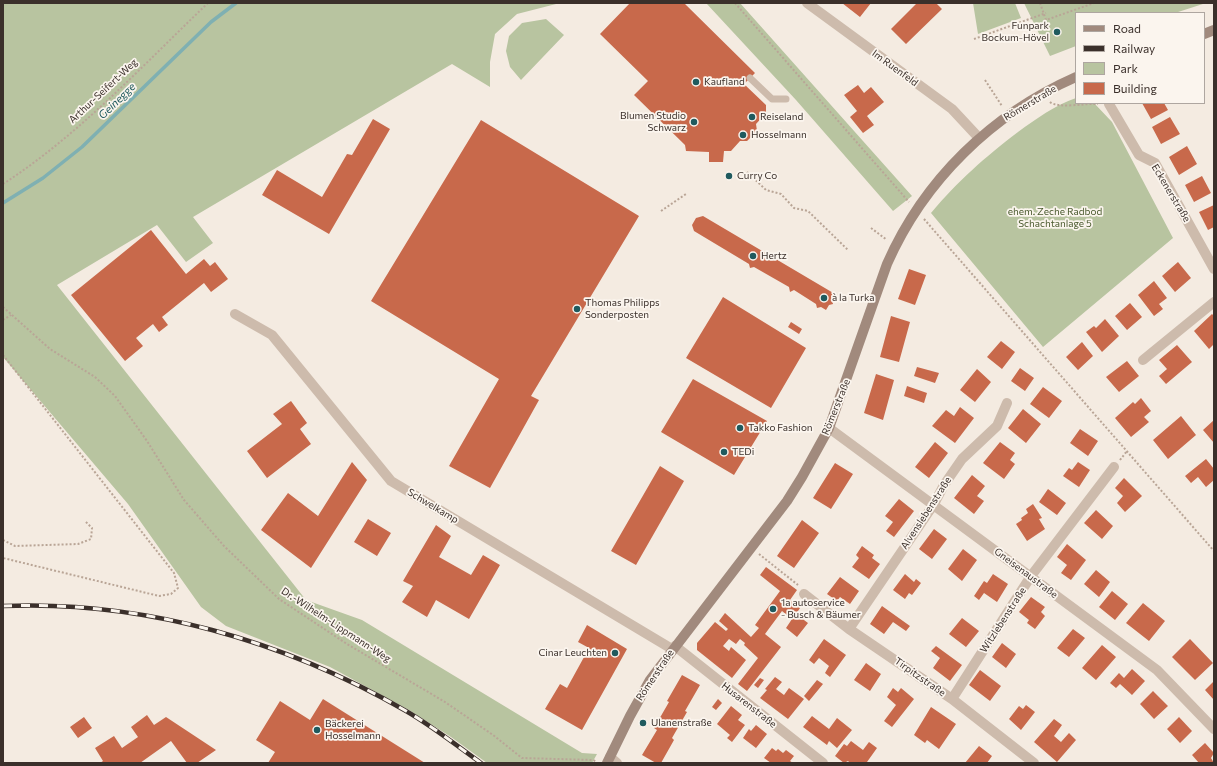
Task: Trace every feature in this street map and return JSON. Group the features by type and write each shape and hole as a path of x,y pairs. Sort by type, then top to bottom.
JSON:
{"main road":[{"name":"Römerstraße","path":"611,761 639,698 673,648 752,548 786,502 829,428 878,287 894,246 916,210 945,172 979,138 1008,114 1075,78"}],"street":[{"name":"Im Ruenfeld","path":"807,3 952,109 979,138"},
{"name":"Eckenerstraße","path":"1109,104 1139,155 1155,163 1214,269"},
{"path":"1143,360 1214,302"},
{"name":"Schwelkamp","path":"235,314 272,335 391,481 673,648"},
{"name":"Alvenslebenstraße","path":"850,629 934,504 944,485 962,459 997,426 1007,403"},
{"name":"Gneisenaustraße","path":"829,428 1157,670 1214,729"},
{"name":"Witzlebenstraße","path":"952,699 1031,576 1114,467"},
{"name":"Tirpitzstraße","path":"804,594 850,629 952,699 1034,763"},
{"name":"Husarenstraße","path":"673,648 823,763"}],"lane":[{"path":"750,78 772,99 786,99"}],"path":[{"name":"Arthur-Seifert-Weg","path":"3,184 25,170 65,138 184,28 208,3"},
{"path":"735,3 1214,551"},
{"path":"1040,3 1046,20 1094,3"},
{"path":"974,39 1045,14"},
{"path":"985,80 1008,114"},
{"path":"1041,96 1053,105 1065,106 1080,104 1109,104"},
{"path":"747,172 766,190 781,194 794,208 808,211 848,250"},
{"path":"660,211 686,194"},
{"path":"871,228 894,246"},
{"name":"Dr.-Wilhelm-Lippmann-Weg","path":"3,307 50,349 95,376 115,396 147,441 184,500 224,546 279,600 348,644 445,702 493,735 522,758 593,760"},
{"path":"3,320 11,315"},
{"path":"3,355 174,573 178,588 171,594 159,596 3,558"},
{"path":"3,540 15,546 78,544 90,539 92,528 85,521"},
{"path":"752,548 800,587 804,594"}],"green space":[{"path":"3,3 560,3 517,14 495,34 490,62 490,87 452,64 193,217 213,243 186,262 157,225 57,285 306,600 362,620 582,753 597,754 592,763 487,763 451,737 409,710 330,667 226,626 201,607 128,504 3,357"},
{"path":"706,3 740,3 912,196 893,211 796,100"},
{"path":"973,3 1015,3 1021,18 978,34"},
{"name":"Funpark Bockum-Hövel","path":"1024,3 1206,3 1178,12 1075,12 1075,46 1050,56"},
{"path":"546,19 564,35 521,80 510,67 506,51 509,36 522,23"},
{"name":"ehem. Zeche Radbod Schachtanlage 5","path":"1075,98 1075,104 1095,104 1112,122 1173,238 1043,347 931,213 941,201 983,160 1025,127 1061,104"}],"building":[{"name":"Kaufland","path":"630,3 684,3 755,73 744,84 766,105 766,113 756,124 757,131 747,141 740,141 731,151 724,151 723,162 709,162 709,152 686,151 685,145 634,95 648,81 600,34"},
{"path":"842,3 871,3 860,17"},
{"path":"917,3 936,3 942,9 906,44 891,29"},
{"path":"858,85 864,93 871,87 884,102 867,116 874,125 863,133 850,117 857,111 844,95"},
{"path":"1143,104 1165,104 1168,110 1151,119"},
{"path":"1170,117 1180,134 1161,144 1152,127"},
{"path":"373,119 390,129 329,234 262,195 277,170 322,197 347,154 352,155"},
{"path":"481,120 639,216 531,396 539,400 490,488 449,466 499,379 371,301"},
{"path":"1187,146 1197,164 1179,175 1169,157"},
{"path":"1202,176 1211,193 1194,202 1185,185"},
{"path":"1214,205 1214,227 1208,230 1199,212"},
{"name":"Hertz","path":"703,216 835,294 832,299 833,304 829,305 826,310 821,307 817,308 816,304 794,290 790,292 789,287 754,267 750,268 749,264 694,231 692,225 696,218"},
{"path":"151,230 186,274 204,259 210,266 215,262 228,279 211,292 204,283 162,317 168,325 159,332 153,324 136,338 143,346 125,361 71,295"},
{"path":"1178,262 1191,278 1175,292 1162,276"},
{"path":"909,269 926,275 915,305 898,299"},
{"path":"1154,281 1167,298 1159,304 1163,309 1154,316 1138,295"},
{"path":"723,297 806,348 771,408 686,358"},
{"path":"1130,303 1142,317 1127,330 1115,316"},
{"path":"1212,314 1214,316 1214,344 1209,349 1194,331"},
{"path":"891,316 910,322 899,362 880,357"},
{"path":"1105,319 1119,336 1102,352 1086,332 1094,326 1096,328"},
{"path":"791,322 802,329 799,334 788,327"},
{"path":"1001,341 1015,352 1002,369 987,357"},
{"path":"1082,342 1093,356 1078,370 1066,357"},
{"path":"1177,345 1192,362 1166,384 1159,376 1167,369 1159,360"},
{"path":"1127,361 1139,376 1119,392 1106,377"},
{"path":"917,367 939,373 935,383 914,376"},
{"path":"1020,368 1034,378 1025,391 1011,381"},
{"path":"977,369 991,382 975,402 960,390"},
{"path":"876,374 894,380 883,420 864,413"},
{"path":"693,379 767,421 734,475 661,432"},
{"path":"907,386 927,393 924,403 904,396"},
{"path":"1043,387 1062,401 1049,418 1030,404"},
{"path":"1141,398 1151,411 1144,417 1149,422 1131,437 1115,418 1133,402 1135,404"},
{"path":"291,401 307,423 300,429 311,444 267,478 247,451 282,424 273,414"},
{"path":"960,407 974,418 955,443 932,426 946,410 954,416"},
{"path":"1023,409 1041,424 1026,443 1008,428"},
{"path":"1181,416 1196,435 1168,459 1153,440"},
{"path":"1214,420 1214,443 1203,430"},
{"path":"1080,429 1098,441 1088,456 1070,443"},
{"path":"935,442 948,453 929,478 915,467"},
{"path":"1000,442 1015,453 1010,460 1015,464 1004,479 983,463"},
{"path":"1206,459 1214,469 1214,480 1206,487 1198,477 1191,483 1185,476"},
{"path":"352,462 367,480 311,568 261,530 288,493 318,516"},
{"path":"1078,462 1090,470 1079,487 1063,476 1069,468 1072,470"},
{"path":"835,463 853,474 831,509 813,498"},
{"path":"660,466 684,481 636,565 611,551"},
{"path":"972,475 985,486 977,496 984,501 974,514 954,498"},
{"path":"1124,478 1142,496 1125,512 1117,503 1123,496 1115,488"},
{"path":"1048,489 1066,503 1057,515 1039,502"},
{"path":"899,499 914,511 894,537 886,531 893,522 885,516"},
{"path":"1033,504 1042,518 1039,519 1045,529 1027,541 1016,524 1028,513 1026,509"},
{"path":"1096,510 1113,526 1102,539 1084,523"},
{"path":"368,519 391,533 377,556 354,542"},
{"path":"802,520 819,533 794,568 777,556"},
{"path":"436,525 451,536 439,557 471,575 483,555 500,565 469,619 436,600 427,617 402,602 413,586 403,581"},
{"path":"934,529 947,539 932,559 919,549"},
{"path":"1067,544 1086,560 1071,580 1061,573 1067,565 1057,557"},
{"path":"862,546 874,555 872,558 880,564 869,579 852,567 859,558 856,555"},
{"path":"963,549 977,560 962,581 948,569"},
{"path":"766,567 797,590 790,600 800,608 796,614 808,623 797,637 786,628 792,619 782,611 765,634 781,647 747,691 738,684 758,658 744,645 745,643 740,639 736,644 729,639 723,646 729,651 731,647 746,660 732,678 697,650 697,643 715,622 726,631 728,629 719,621 725,613 751,637 759,628 755,625 780,591 760,575"},
{"path":"1096,570 1110,582 1099,597 1084,584"},
{"path":"905,574 914,582 916,579 921,583 912,595 909,593 905,599 893,590"},
{"path":"993,574 1008,584 997,602 984,593 979,600 974,596 984,581 987,583"},
{"path":"840,577 859,591 850,604 840,597 837,601 827,594"},
{"path":"1112,591 1128,604 1115,620 1099,607"},
{"path":"1031,597 1045,607 1041,612 1045,616 1035,629 1027,623 1029,620 1019,612"},
{"path":"1143,603 1165,621 1149,641 1126,623"},
{"path":"882,606 910,626 906,631 893,622 884,634 870,624"},
{"path":"962,618 979,631 966,647 949,634"},
{"path":"587,625 627,649 582,730 545,709 560,684 567,688 589,648 578,642"},
{"path":"1073,629 1085,638 1069,657 1057,648"},
{"path":"824,639 846,655 830,677 825,673 829,666 819,658 814,664 809,660"},
{"path":"1190,639 1213,663 1195,680 1172,657"},
{"path":"1002,643 1016,654 1006,668 992,657"},
{"path":"1102,645 1116,657 1096,680 1082,668"},
{"path":"936,646 962,665 950,681 933,668 940,658 931,651"},
{"path":"866,663 881,674 870,691 854,680"},
{"path":"1132,669 1145,681 1132,695 1120,684 1116,688 1110,683 1119,673 1124,678"},
{"path":"980,670 1001,686 990,701 969,685"},
{"path":"682,675 700,685 672,738 674,740 661,763 656,763 642,755 657,730 654,728"},
{"path":"775,677 782,682 776,689 784,695 789,688 804,699 788,719 760,698"},
{"path":"760,678 764,680 758,688 754,685"},
{"path":"817,680 823,684 809,701 804,696"},
{"path":"1214,681 1214,700 1205,690"},
{"path":"893,688 898,692 901,688 914,699 892,727 884,721 896,705 887,697"},
{"path":"1153,691 1168,706 1154,719 1140,704"},
{"name":"Bäckerei Hosselmann","path":"323,699 425,763 268,763 275,752 256,740 280,701 310,720"},
{"path":"718,699 722,703 716,710 712,707"},
{"path":"1026,705 1035,712 1021,730 1009,719 1019,706 1023,709"},
{"path":"731,706 742,715 738,720 745,725 732,742 727,738 730,735 717,724"},
{"path":"931,707 956,724 939,749 927,740 925,743 914,735"},
{"path":"147,715 154,725 166,717 216,750 197,763 187,763 171,741 140,763 100,763 103,761 95,748 114,736 122,748 138,737 131,727"},
{"path":"812,716 829,729 837,718 852,730 837,748 829,741 827,745 803,727"},
{"path":"84,717 92,728 78,738 70,727"},
{"path":"1179,717 1192,731 1180,743 1167,729"},
{"path":"1054,719 1062,725 1054,736 1061,742 1069,733 1076,740 1057,762 1034,742"},
{"path":"756,725 767,734 756,748 743,738 749,729 751,731"},
{"path":"851,741 863,750 869,742 877,748 867,762 869,763 850,763 848,761 844,763 835,756 844,744 847,746"},
{"path":"1205,743 1214,753 1211,758 1214,763 1199,763 1192,755"},
{"path":"979,746 992,756 987,763 965,763"},
{"path":"772,748 776,751 778,749 783,753 786,750 794,756 790,761 793,763 771,763 764,758"}],"waterway":[{"name":"Geinegge","path":"3,203 43,178 82,147 211,22 236,3"}],"railway":[{"path":"3,606 56,606 108,610 161,618 212,630 262,645 312,664 360,686 435,729 481,763"}],"place":[{"name":"Funpark Bockum-Hövel","path":"1057,32"},
{"name":"Kaufland","path":"696,82"},
{"name":"Reiseland","path":"752,117"},
{"name":"Blumen Studio Schwarz","path":"694,122"},
{"name":"Hosselmann","path":"743,135"},
{"name":"Curry Co","path":"729,176"},
{"name":"Hertz","path":"753,256"},
{"name":"à la Turka","path":"824,298"},
{"name":"Thomas Philipps Sonderposten","path":"577,309"},
{"name":"Takko Fashion","path":"740,428"},
{"name":"TEDi","path":"724,452"},
{"name":"1a autoservice - Busch & Bäumer","path":"773,609"},
{"name":"Cinar Leuchten","path":"615,653"},
{"name":"Ulanenstraße","path":"643,723"},
{"name":"Bäckerei Hosselmann","path":"317,730"}]}
